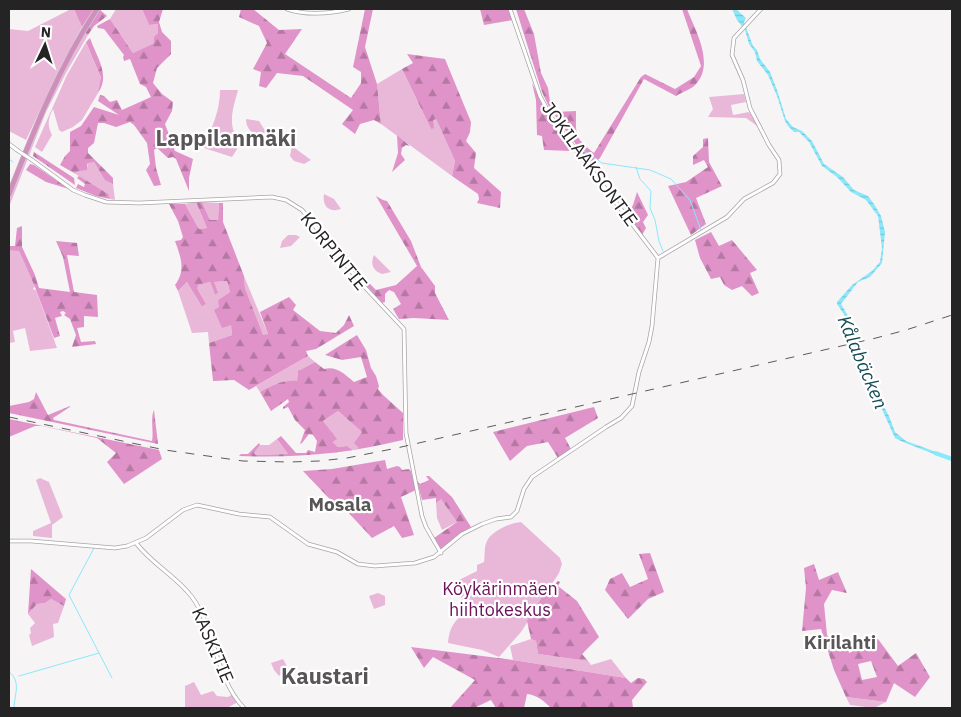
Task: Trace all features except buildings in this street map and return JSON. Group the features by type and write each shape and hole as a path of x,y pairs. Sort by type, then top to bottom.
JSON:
{"highway":[{"path":"9,194 55,82 97,9"}],"street":[{"path":"287,9 313,14 349,9"},
{"name":"JOKILAAKSONTIE","path":"510,9 540,96 551,117 658,258"},
{"path":"9,541 115,548 146,538 184,510 197,505 239,514 270,517 308,544 337,552 358,564 375,566 415,564 441,553 462,534 488,522 511,518 517,510 524,489 532,477 626,414 634,400 639,372 650,334 658,258 727,217 744,199 773,183 780,174 779,160 750,108 743,80 732,55 733,41 761,9"},
{"name":"KORPINTIE","path":"9,144 73,190 106,202 272,198 286,200 302,210 359,281 404,329 408,448 422,516 441,553"},
{"name":"KASKITIE","path":"136,542 150,559 179,583 191,596 207,626 232,693 244,708"}],"green space":[{"path":"74,9 82,27 26,140 9,131 9,29 28,31"},
{"path":"74,9 94,9 82,27"},
{"path":"99,9 107,16 94,26 88,35 84,32"},
{"path":"116,9 142,9 149,25 158,24 158,33 154,43 133,53 110,19"},
{"path":"142,9 163,9 159,22 162,32 171,41 171,54 157,68 153,83 162,94 173,102 172,111 165,124 175,151 193,159 189,178 189,191 176,159 173,157 168,158 157,148 154,150 156,168 161,185 154,186 146,170 150,164 147,143 130,122 116,127 98,123 94,143 88,148 88,153 113,178 113,184 105,180 94,162 87,163 87,170 74,173 60,165 70,151 70,132 81,126 94,107 119,115 98,101 100,95 110,102 117,100 122,110 151,97 146,87 140,84 130,59 124,61 124,55 104,29 97,26 110,19 133,53 154,43 154,37 158,33 158,24 149,25"},
{"path":"241,9 253,9 279,30 302,29 285,54 351,98 361,83 361,72 353,67 365,9 373,9 365,47 377,84 381,124 374,120 360,124 355,134 342,124 353,110 303,76 277,73 266,88 259,86 261,72 253,69 267,43 259,26 239,17"},
{"path":"480,9 510,9 513,20 484,25"},
{"path":"516,9 524,9 534,34 541,73 548,88 551,108 556,112 576,111 576,131 583,143 594,153 641,77 645,74 675,89 694,77 701,66 682,9 687,9 702,46 704,66 701,76 694,86 676,96 644,79 600,158 592,166 548,105 542,92"},
{"path":"84,32 88,35 46,112 9,207 9,199 44,111"},
{"path":"90,38 103,72 102,86 98,93 101,78 86,42"},
{"path":"86,42 102,81 98,93 82,120 62,132 59,130 53,109 49,122 52,135 42,152 35,147 67,75"},
{"path":"407,54 445,59 471,122 470,132 466,141 476,153 474,168 501,192 500,208 477,203 479,199 478,194 452,176 455,161 436,119 433,120 434,128 431,129 402,69 413,63"},
{"path":"402,69 431,129 433,119 436,119 455,161 452,176 381,124 377,84"},
{"path":"532,83 553,125 571,151 544,150 542,136 537,135 536,100"},
{"path":"220,90 238,90 232,124 236,137 241,143 232,157 204,148 217,112"},
{"path":"744,94 746,102 731,105 733,115 749,112 760,128 746,118 708,117 713,109 709,97"},
{"path":"246,119 259,121 266,132 255,134 248,127"},
{"path":"397,135 410,146 406,145 402,148 401,154 405,160 392,172 398,153"},
{"path":"708,138 709,162 722,186 696,198 706,224 691,235 668,186 686,182 708,167 704,160 693,165 693,156 703,147 703,139"},
{"path":"292,146 311,160 304,164 294,161 290,156"},
{"path":"34,152 74,178 75,185 33,156"},
{"path":"94,162 105,179 113,184 115,200 110,199 107,194 74,173 88,166 86,163"},
{"path":"30,164 69,189 46,182 26,170"},
{"path":"79,176 108,194 110,199 76,188 78,184 84,187 85,184 77,178"},
{"path":"637,192 648,215 643,222 646,228 642,235 627,215 633,205"},
{"path":"324,194 334,199 341,209 333,210 327,208 324,202"},
{"path":"376,196 387,201 411,241 421,267 435,286 435,293 449,320 399,319 393,309 401,304 394,292 389,290 385,294 385,302 380,302 344,258 376,290 396,285 417,266"},
{"path":"196,202 207,228 199,229 185,204"},
{"path":"196,202 202,202 210,220 218,220 219,203 223,203 223,222 244,276 245,288 263,335 268,334 260,312 289,297 296,305 293,310 320,331 336,333 344,325 349,315 354,326 316,349 306,351 308,356 249,390 234,380 213,381 209,343 232,335 231,325 222,328 214,310 219,307 218,300 230,292 227,281 214,282 218,293 215,294 210,282 198,285 197,288 206,304 202,306 187,282 178,291 175,285 180,274 181,258 175,241 181,240 183,237 178,221 169,204 185,204 199,229 207,228"},
{"path":"202,202 219,203 218,220 210,220"},
{"path":"22,226 22,247 39,288 70,292 63,257 56,241 77,243 79,256 67,255 74,292 97,295 98,317 84,316 84,327 77,328 81,342 95,341 96,344 72,347 76,335 70,319 64,315 66,313 63,311 60,312 62,316 55,318 60,336 54,338 19,251 9,250 9,246 15,246 17,228"},
{"path":"711,232 719,246 732,240 757,270 750,273 759,293 752,296 742,286 732,290 724,285 720,277 711,279 700,258 695,240"},
{"path":"288,235 300,237 291,246 280,248 282,241"},
{"path":"16,249 19,251 35,287 33,288 36,290 57,348 30,351 25,328 13,331 15,342 9,343 9,250"},
{"path":"374,255 391,272 382,274 374,269 372,264"},
{"path":"244,276 268,334 263,336 245,288"},
{"path":"227,281 230,292 218,300 231,325 232,335 209,343 208,332 192,333 178,291 187,282 206,304 197,285 210,282 215,294 214,282"},
{"path":"357,335 366,350 371,368 376,376 378,389 403,413 403,440 353,450 302,456 239,456 241,454 248,454 259,443 260,445 254,453 256,455 288,454 277,439 281,436 296,453 306,453 308,450 315,452 317,441 313,435 309,434 300,444 305,430 295,420 288,407 283,409 289,402 288,399 271,411 260,392 282,382 297,381 298,371 315,362 324,369 329,368 340,371 354,382 367,377 361,357 342,360 325,355","holes":["338,411 362,432 354,443 359,448 353,450 347,446 338,447 333,442 337,439 323,421"]},
{"path":"308,356 315,362 298,371 297,382 282,382 260,392 256,386"},
{"path":"36,392 48,415 70,406 53,418 54,420 152,441 152,417 154,410 158,444 9,413 9,406 29,402 34,399"},
{"path":"594,407 598,418 565,438 571,449 558,458 548,442 527,446 510,461 493,432"},
{"path":"338,411 362,432 360,448 353,450 347,446 338,447 333,442 336,439 323,421"},
{"path":"9,419 159,450 162,459 124,484 107,462 116,453 97,438 42,426 35,426 9,437"},
{"path":"277,439 288,454 256,455 254,453 260,445 269,445"},
{"path":"385,460 387,469 397,466 402,470 409,469 411,471 416,490 401,497 414,535 402,538 394,526 372,538 345,509 342,512 303,471 332,469"},
{"path":"426,476 429,476 452,497 471,527 455,537 442,551 434,538 457,522 441,499 436,503 436,498 422,500 417,481 420,484 429,480"},
{"path":"40,478 49,482 63,517 52,525 52,538 33,536 33,531 51,523 36,480"},
{"path":"439,499 443,501 457,522 442,530 437,518 436,503"},
{"name":"Köykärinmäen hiihtokeskus","path":"521,522 560,558 562,564 559,573 521,632 499,657 482,650 448,643 453,624 467,611 455,582 477,571 477,565 484,562 486,543 489,537 507,526"},
{"path":"650,553 664,592 648,599 628,619 605,590 610,579 622,573 630,587 648,579 639,554"},
{"path":"814,564 819,580 838,572 847,593 832,590 824,604 827,635 830,640 847,638 849,653 878,639 898,666 916,653 930,677 915,697 894,683 886,702 846,697 834,670 821,629 802,631 806,588 804,568","holes":["871,661 877,677 862,680 858,664"]},
{"path":"31,569 66,599 64,606 51,599 45,603 37,604 28,614"},
{"path":"558,581 560,582 558,586 577,601 599,637 582,654 588,661 538,654 536,641 531,639 527,621 551,583 555,584"},
{"path":"378,593 385,596 385,605 374,609 369,596"},
{"path":"51,599 64,606 58,623 53,624 54,637 32,646 29,635 31,633 30,628 35,623 28,614 37,604 45,603"},
{"path":"531,639 536,641 538,654 588,661 591,665 611,659 626,678 513,660 510,646"},
{"path":"411,647 513,660 626,678 631,683 638,678 644,679 647,682 632,700 633,708 551,708 540,699 527,694 524,708 496,708 491,700 474,708 450,708 475,680 433,657 424,668"},
{"path":"283,659 288,668 279,676 271,663"},
{"path":"194,682 201,695 213,691 217,696 228,697 233,694 238,702 227,708 185,707 185,686"},
{"path":"846,697 886,702 874,708 850,705"}],"water":[{"path":"732,9 736,9 746,18 744,22 753,46 770,72 786,119 793,127 802,131 812,141 824,164 843,177 854,190 868,196 881,216 885,232 882,263 870,277 858,282 841,304 856,329 855,337 861,357 875,384 877,394 895,432 906,441 939,453 939,456 895,438 872,384 860,364 849,322 837,304 852,285 872,271 880,262 882,248 878,216 866,200 851,192 837,177 822,166 809,142 799,132 794,132 788,126 768,75 757,61 745,30 737,20"}],"waterway":[{"path":"584,151 602,163 650,170 671,179 690,200 701,230"},
{"path":"9,159 13,162"},
{"path":"636,167 640,179 651,191 650,208 663,251"},
{"name":"Kålabäcken","path":"935,453 952,459"},
{"path":"94,548 69,595 112,678"},
{"path":"19,676 99,653"},
{"path":"9,672 16,684 14,708"}],"railway":[{"path":"9,417 165,450 243,461 290,462 347,458 876,338 952,315"}],"district":[{"name":"Lappilanmäki","path":"226,137"},
{"name":"Mosala","path":"340,504"},
{"name":"Kirilahti","path":"840,642"},
{"name":"Kaustari","path":"325,675"}]}
